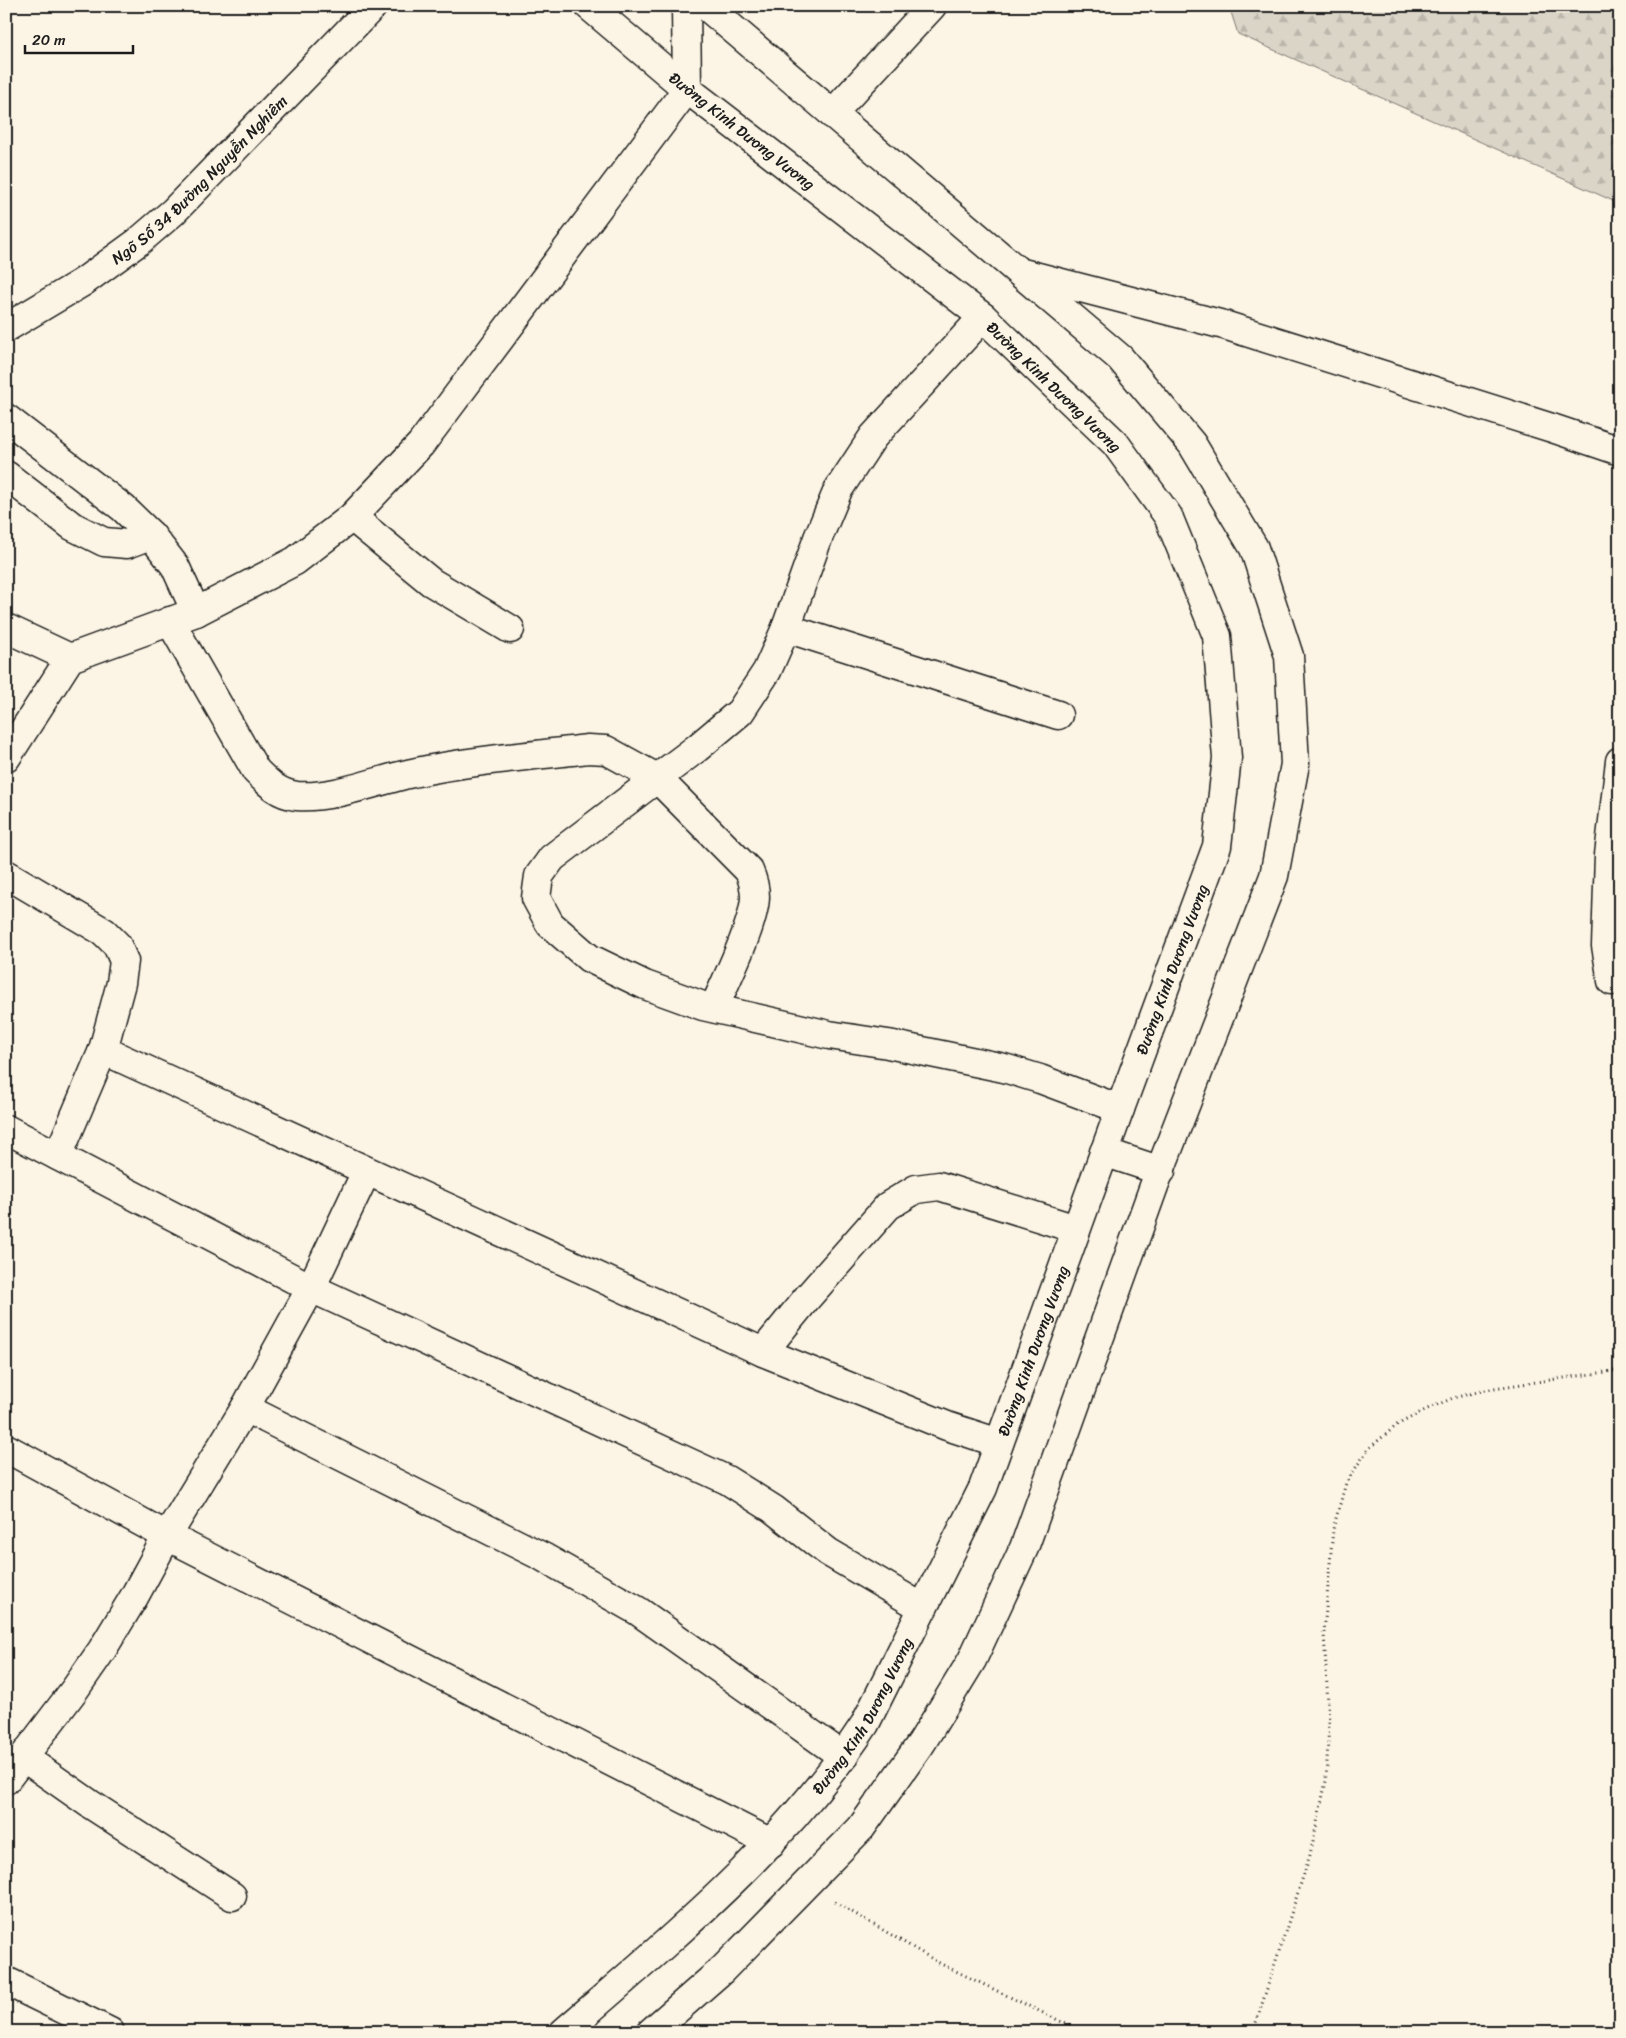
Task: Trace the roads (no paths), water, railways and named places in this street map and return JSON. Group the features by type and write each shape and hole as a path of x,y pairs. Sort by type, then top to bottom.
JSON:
{"main road":[{"name":"Ngõ Số 34 Đường Nguyễn Nghiêm","path":"6,328 83,282 138,242 173,212 372,6"},
{"name":"Đường Kinh Dương Vương","path":"564,2032 706,1908 771,1844 844,1757 865,1724 983,1488 1217,846 1227,758 1218,636 1168,516 1115,443 983,317 687,90 589,6"},
{"path":"6,758 70,658 196,612 295,561 352,517 421,444 687,90 686,6"},
{"path":"651,2032 722,1970 861,1828 922,1742 972,1660 1024,1548 1161,1171 1274,876 1295,764 1289,656 1254,548 1192,444 1120,358 706,6"},
{"path":"832,114 932,6"},
{"path":"1019,272 1224,325 1620,451"},
{"path":"983,317 873,437 838,490 818,538 786,628 767,671 740,712 697,748 552,858 539,876 536,898 550,924 588,958 644,985 714,1008 829,1035 888,1044 1004,1068 1040,1079 1120,1109"},
{"path":"6,418 123,508 151,536 175,566 196,612"},
{"path":"6,475 72,526 104,542 128,544 151,536"},
{"path":"352,517 432,582 510,630"},
{"path":"170,621 256,771 275,790 297,796 325,795 418,772 468,763 588,749 606,750 658,778 748,871 754,884 755,898 748,926 714,1008"},
{"path":"6,628 70,658"},
{"path":"786,628 1058,715"},
{"path":"1612,981 1606,946 1610,855 1620,761"},
{"path":"6,874 104,932 117,945 124,960 122,976 104,1050 58,1156"},
{"path":"104,1050 366,1172 764,1352 947,1426 999,1442"},
{"path":"6,1129 311,1288 727,1480 773,1509 828,1552 923,1608"},
{"path":"1104,1152 1161,1171"},
{"path":"6,1780 102,1650 134,1597 167,1536 245,1408 311,1288 366,1172"},
{"path":"764,1352 861,1234 888,1206 916,1188 939,1186 1076,1229"},
{"path":"245,1408 543,1557 638,1611 844,1757"},
{"path":"6,1448 167,1536 771,1844"},
{"path":"23,1757 90,1804 232,1896"},
{"path":"7,1982 110,2032"}]}
